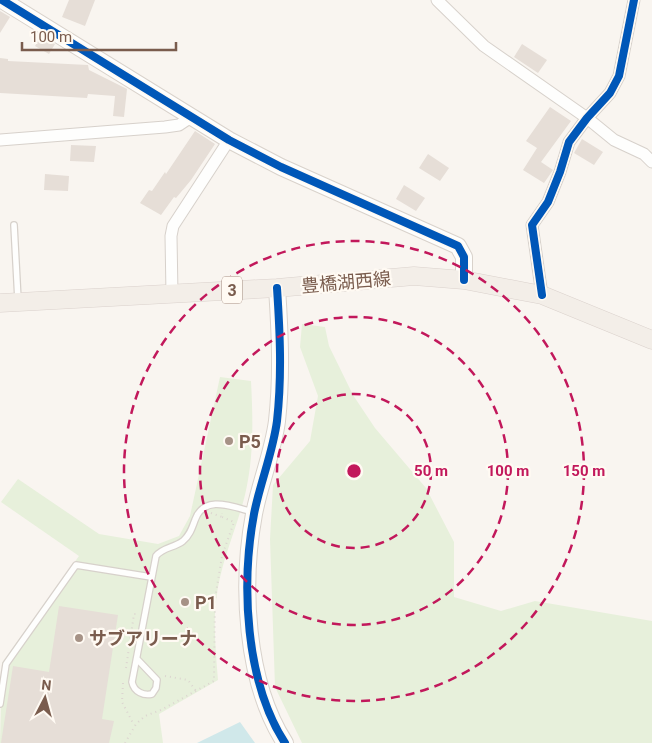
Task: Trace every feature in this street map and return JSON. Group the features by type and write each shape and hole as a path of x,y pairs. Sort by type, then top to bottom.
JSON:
{"main road":[{"name":"豊橋湖西線","path":"0,302 277,288 414,276 464,280 542,295 652,340"}],"street":[{"path":"2,0 229,140 281,166 458,246 464,258 464,280"},
{"path":"437,0 484,46 587,118 614,140 644,154 652,162"},
{"path":"542,295 532,225 548,202 569,142 587,118 610,93 620,76 634,0"},
{"path":"0,140 165,127 179,125 191,117"},
{"path":"172,294 173,226 229,140"},
{"path":"277,288 281,361 276,423 254,512 248,551 247,616 260,685 285,743"}],"lane":[{"path":"14,225 18,302"},
{"path":"137,659 157,680 156,688 152,694 145,695 133,686 133,674 156,556 164,548 183,540 191,531 199,510 210,504 224,505 254,512"},
{"path":"0,704 6,664 76,565 151,577"}],"path":[{"path":"222,517 224,505"},
{"path":"125,743 136,724 142,718 212,683 214,678 215,599 222,556 234,522 210,513 206,515"},
{"path":"161,674 188,680 196,691"}],"green space":[{"path":"302,324 325,327 329,346 353,395 375,428 426,488 454,542 454,597 501,611 535,601 652,621 652,743 302,743 275,687 270,539 273,485 310,441 318,396 300,347"},
{"path":"220,377 251,381 252,424 248,481 221,573 216,601 215,631 218,680 159,714 163,743 0,743 2,663 79,556 1,502 18,479 99,534 158,544 179,536 190,516"}],"water":[{"path":"240,722 255,743 197,743"}],"building":[{"path":"69,0 95,0 85,26 62,17"},
{"path":"0,11 10,17 0,33"},
{"path":"41,36 55,44 49,54 35,46"},
{"path":"522,44 547,60 538,73 514,57"},
{"path":"0,58 8,59 8,61 88,65 89,70 127,89 124,117 113,116 115,96 88,94 87,98 0,93"},
{"path":"550,107 571,121 541,162 553,170 544,183 523,170 537,148 526,141"},
{"path":"195,131 215,144 191,180 176,198 174,197 161,215 140,203 149,190 152,191 165,172 166,174"},
{"path":"582,139 603,152 594,165 574,153"},
{"path":"71,145 96,146 94,162 70,161"},
{"path":"428,154 449,168 440,181 419,168"},
{"path":"45,174 69,176 68,191 44,190"},
{"path":"404,185 425,198 416,211 396,199"},
{"path":"59,606 118,615 102,719 114,721 109,743 1,743 13,666 49,672"}],"cycle path":[{"path":"2,0 229,140 281,167 458,246 464,257 464,280"},
{"path":"542,295 532,225 548,202 569,142 587,118 610,93 619,76 634,0"},
{"path":"277,288 280,354 280,388 277,421 273,444 254,514 250,541 248,601 254,662 261,691 285,743"}],"place":[{"name":"P5","path":"229,441"},
{"name":"P1","path":"185,602"},
{"name":"サブアリーナ","path":"79,638"}]}
